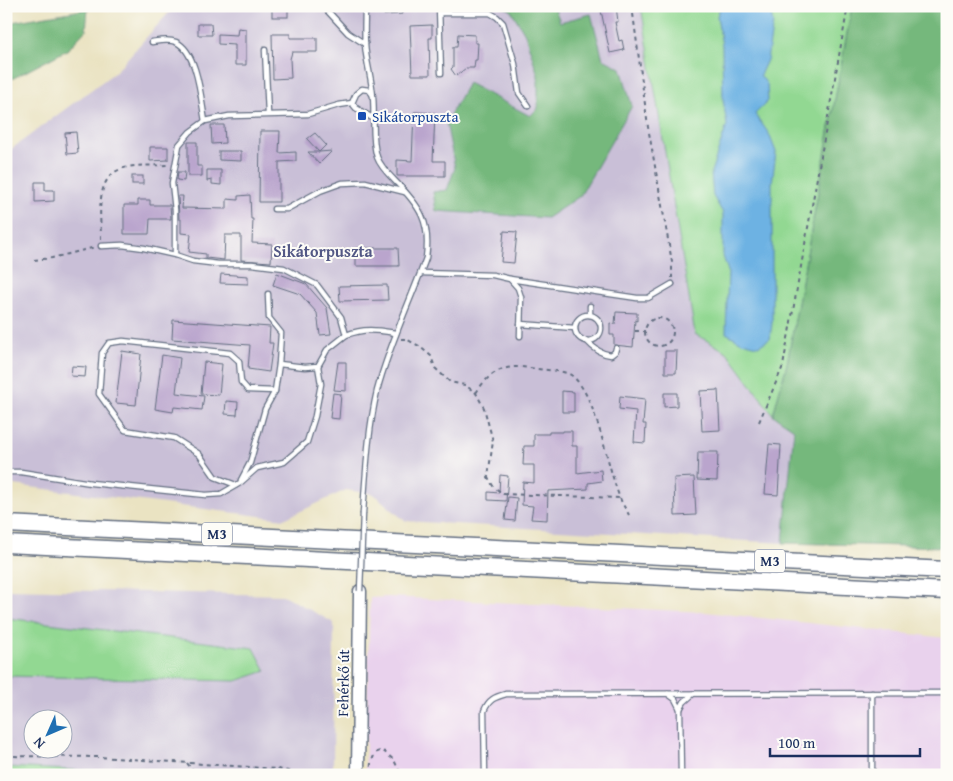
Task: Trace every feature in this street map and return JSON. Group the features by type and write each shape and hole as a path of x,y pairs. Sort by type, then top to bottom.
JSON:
{"highway":[{"name":"M3","path":"6,524 947,570"},
{"name":"M3","path":"6,544 947,591"},
{"path":"912,589 947,597"}],"street":[{"name":"Fehérkő út","path":"358,775 360,591"}],"lane":[{"path":"323,6 348,33 365,44"},
{"path":"360,591 363,512 368,446 374,406 381,377 396,333 426,258 427,232 426,223 421,214 378,160 374,146 373,96 365,44 364,6"},
{"path":"439,6 441,74"},
{"path":"440,13 490,13 503,23 512,56 518,93 528,106"},
{"path":"152,42 163,40 176,42 187,51 194,67 205,121"},
{"path":"265,50 268,114"},
{"path":"352,104 356,94 362,89 369,90 373,96"},
{"path":"175,255 175,210 172,183 179,145 190,132 205,121 229,116 308,114 339,105 352,104 374,119"},
{"path":"274,209 287,209 320,191 342,183 365,182 406,193"},
{"path":"101,246 122,245 144,248 193,261 218,264 252,264 284,268 316,285 341,317 346,335"},
{"path":"420,273 494,275 638,298 648,298 672,284"},
{"path":"510,279 518,288 521,297 520,336"},
{"path":"238,484 250,464 265,409 276,391 280,364 281,333 268,318 268,294"},
{"path":"590,306 590,315"},
{"path":"590,315 599,320 602,327 600,335 595,340 587,341 580,339 576,333 576,328 579,318 590,315"},
{"path":"520,324 576,328"},
{"path":"6,472 21,472 91,483 206,495 221,494 238,484 257,468 284,462 307,442 315,416 321,384 318,366 327,350 346,335 360,330 396,333"},
{"path":"238,484 215,477 199,454 174,438 125,430 99,394 102,353 109,343 123,341 230,353 239,361 241,382 248,390 276,391"},
{"path":"587,341 593,348 604,354 614,354 616,348"},
{"path":"280,364 305,367 318,366"},
{"path":"872,693 872,775"},
{"path":"485,775 484,711 488,702 506,694 947,693"},
{"path":"667,694 675,699 680,709 681,775"},
{"path":"680,709 684,702 693,694"}],"path":[{"path":"632,6 648,127 672,262 672,284"},
{"path":"759,422 783,366 848,6"},
{"path":"34,260 52,258 101,246 101,206 104,185 109,176 122,169 175,164"},
{"path":"657,318 669,322 674,333 668,344 655,346 646,338 646,332 647,326 657,318"},
{"path":"636,331 646,332"},
{"path":"394,340 406,339 419,346 431,356 435,368 450,382 465,385 476,393 484,408 493,441 488,477 493,486 503,494 620,498"},
{"path":"476,393 486,378 500,370 521,367 570,374 582,384 602,436 620,498 629,515"},
{"path":"370,775 371,763 375,753 382,750 394,760 401,775"},
{"path":"6,756 99,757 278,769 288,771 293,775"},
{"path":"187,763 196,775"}],"shaded area":[{"path":"175,6 641,6 695,334 727,352 773,415 794,429 783,543 405,521 374,494 346,490 284,519 6,484 6,341 9,341 6,249 6,153 114,73"},
{"path":"6,589 283,595 334,623 333,775 6,775"},
{"path":"388,597 705,612 947,638 947,775 365,775 370,598"}],"green space":[{"path":"502,6 554,6 560,22 591,14 603,59 621,68 632,106 580,196 547,218 436,211 433,192 447,190 455,168 446,122 468,83 530,116 538,108 538,75 525,34 511,10"},
{"path":"641,6 852,6 787,364 773,415 727,352 695,334"},
{"path":"852,6 947,6 947,547 783,543 794,429 773,415 787,364"},
{"path":"88,9 86,30 67,50 6,82 6,23"},
{"path":"6,618 254,648 266,671 236,681 6,676"},
{"path":"6,767 174,775 6,775"}],"water":[{"path":"721,6 745,6 751,11 762,9 762,6 769,6 773,23 767,60 760,75 767,84 768,101 755,114 769,134 776,152 772,183 772,323 770,339 758,346 742,342 726,333 728,271 723,256 723,213 713,196 711,172 727,125 723,99 722,45 717,16"}],"building":[{"path":"272,6 288,6 288,17 272,17"},
{"path":"384,6 401,6 402,14 384,15"},
{"path":"600,6 616,6 618,22 615,22 619,41 622,40 624,50 610,53"},
{"path":"198,24 211,24 212,35 198,35"},
{"path":"432,25 432,38 429,38 430,75 412,75 410,26"},
{"path":"238,28 246,29 246,65 235,65 235,45 218,44 218,34 237,35"},
{"path":"272,34 290,34 290,38 317,38 317,52 292,52 290,59 291,78 273,79"},
{"path":"458,34 475,35 475,43 478,43 477,60 475,60 474,68 466,68 456,76 451,69 453,67 453,47 457,47"},
{"path":"414,112 435,113 433,161 445,161 445,176 397,176 397,160 412,161"},
{"path":"211,125 224,125 225,143 212,144"},
{"path":"260,131 280,131 279,153 296,152 296,161 279,162 279,202 259,202"},
{"path":"76,132 78,153 67,154 65,133"},
{"path":"315,133 326,145 319,152 307,139"},
{"path":"188,142 197,142 197,166 202,166 202,176 188,176"},
{"path":"150,147 168,147 168,160 150,161"},
{"path":"219,151 241,151 241,161 219,160"},
{"path":"332,151 319,164 308,152"},
{"path":"207,170 221,170 221,185 212,184 212,180 207,181"},
{"path":"178,172 185,172 184,181 177,180"},
{"path":"132,176 143,176 143,184 132,184"},
{"path":"35,182 45,182 45,190 54,190 54,201 35,202"},
{"path":"250,195 251,219 253,219 252,243 272,244 271,262 241,260 241,235 225,235 224,260 206,258 206,254 189,252 191,234 181,233 178,196 183,196 182,208 227,209 227,199 238,200 238,196"},
{"path":"138,200 150,200 150,205 170,205 171,219 150,219 149,234 124,234 124,205 138,205"},
{"path":"504,231 517,232 514,263 501,262"},
{"path":"356,248 398,248 399,266 356,266"},
{"path":"277,273 306,284 327,308 331,334 320,335 317,313 300,294 273,285"},
{"path":"221,274 248,276 248,284 220,283"},
{"path":"387,285 388,300 340,301 339,286"},
{"path":"616,312 637,313 633,347 614,345 614,335 610,335 610,323 615,324"},
{"path":"173,320 270,327 269,343 273,343 269,372 248,369 250,345 172,339"},
{"path":"122,351 141,354 136,405 116,403"},
{"path":"665,351 677,351 676,373 665,373"},
{"path":"162,355 180,358 176,393 204,396 202,410 174,407 173,412 155,409"},
{"path":"204,362 222,364 219,395 201,394"},
{"path":"338,362 346,362 346,391 334,390"},
{"path":"72,366 86,367 85,377 71,376"},
{"path":"718,390 720,430 702,431 700,391"},
{"path":"562,391 574,392 574,412 562,412"},
{"path":"333,393 341,394 339,419 330,418"},
{"path":"664,393 677,393 677,406 664,407"},
{"path":"620,396 645,399 643,424 646,424 645,443 634,442 636,411 619,409"},
{"path":"226,401 238,402 237,415 225,414"},
{"path":"572,431 572,446 577,446 577,473 601,470 602,481 588,483 588,489 548,491 547,520 531,519 533,506 522,505 523,482 534,483 534,465 523,465 524,446 534,446 534,434 549,434 549,432"},
{"path":"769,444 781,445 778,495 765,494"},
{"path":"698,452 718,452 717,481 697,480"},
{"path":"500,475 508,476 506,501 488,500 488,492 499,493"},
{"path":"694,477 696,515 675,516 674,478"},
{"path":"508,497 517,498 515,521 505,520"}],"place":[{"name":"Sikátorpuszta","path":"362,116"}],"district":[{"name":"Sikátorpuszta","path":"323,251"}]}
